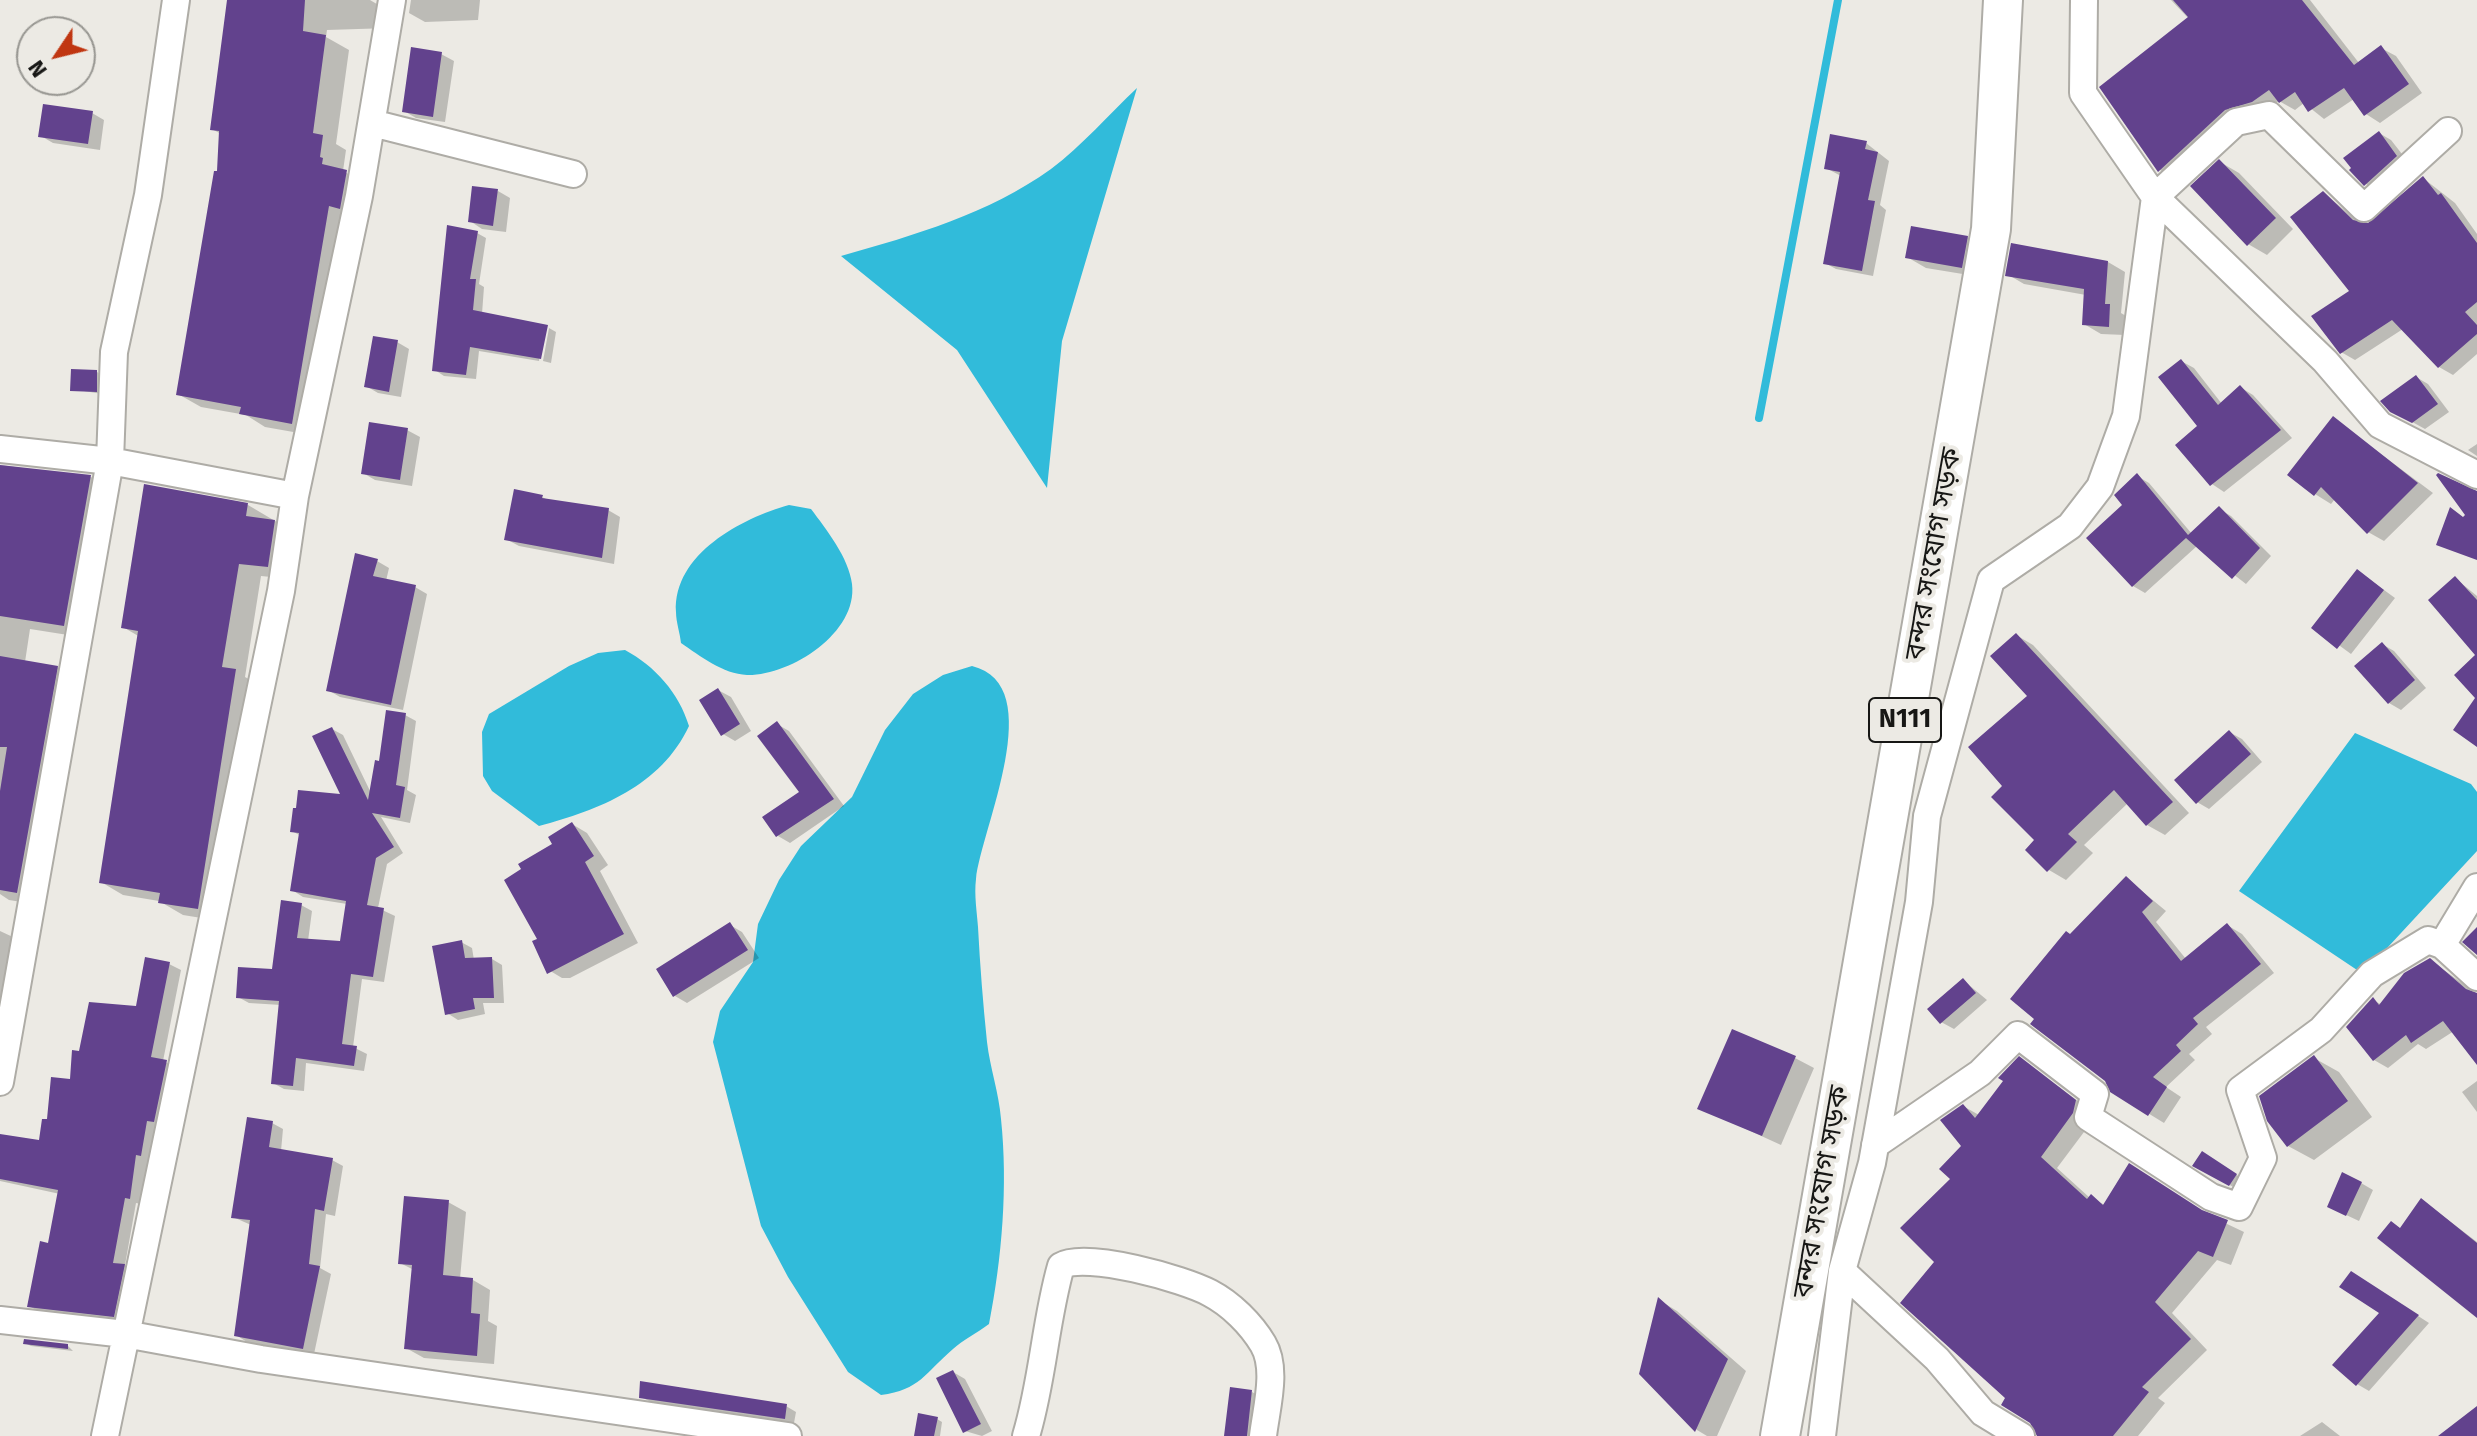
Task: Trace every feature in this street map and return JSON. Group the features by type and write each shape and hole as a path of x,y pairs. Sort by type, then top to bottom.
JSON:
{"highway":[{"name":"বন্দর সংযোগ সড়ক","path":"1780,1436 1991,229 2003,0"}],"street":[{"path":"0,1082 110,461 114,352 148,195 176,0"},
{"path":"105,1436 281,591 295,496 329,350 392,0"},
{"path":"2084,0 2083,93 2155,197 2325,361 2380,425 2477,475"},
{"path":"1822,1436 1842,1271 1875,1145 1919,902 1927,816 1991,580 2070,526 2100,487 2126,416 2155,197 2236,122 2269,115 2364,208 2448,131"},
{"path":"372,123 573,174"},
{"path":"0,449 110,461 295,496"},
{"path":"2442,945 2477,887"},
{"path":"1875,1145 1980,1073 2018,1035 2095,1094 2088,1117 2211,1197 2239,1207 2263,1158 2240,1090 2321,1030 2372,974 2428,940 2442,945 2477,977"},
{"path":"1026,1436 1035,1405 1050,1307 1061,1266 1071,1260 1112,1263 1209,1292 1236,1312 1265,1347 1271,1376 1263,1436"},
{"path":"1842,1271 1937,1359 1983,1413 2021,1436"},
{"path":"0,1320 125,1334 261,1359 788,1436"}],"water":[{"path":"1137,88 1062,341 1047,488 957,350 841,256 950,222 1027,185 1074,150"},
{"path":"789,505 811,509 846,564 852,584 851,602 844,619 833,635 818,648 782,668 747,675 712,664 681,643 676,616 678,591 686,573 698,556 732,529"},
{"path":"625,650 656,672 679,702 689,726 677,747 645,780 605,803 539,826 492,791 483,776 482,732 489,714 569,666 598,653"},
{"path":"972,666 995,679 1006,700 1009,729 1005,761 980,856 975,891 987,1042 1000,1109 1003,1144 1004,1196 997,1274 989,1324 957,1346 914,1385 881,1395 848,1372 788,1277 761,1226 713,1042 720,1011 753,962 758,924 779,880 801,846 852,797 885,730 913,694 943,675"},
{"path":"2355,733 2471,784 2477,792 2477,851 2363,974 2239,891"}],"building":[{"path":"227,0 305,0 303,31 326,35 313,133 323,135 322,164 347,170 340,209 329,206 292,424 239,414 241,407 176,395 214,171 217,171 219,131 210,130"},
{"path":"2173,0 2302,0 2354,65 2381,45 2409,84 2364,116 2344,88 2308,112 2295,92 2279,103 2269,90 2252,102 2225,110 2158,172 2099,87 2188,17"},
{"path":"411,47 442,52 433,117 402,112"},
{"path":"43,104 93,111 88,144 38,137"},
{"path":"2379,131 2397,156 2364,186 2343,158"},
{"path":"1830,134 1867,141 1865,149 1878,152 1868,200 1875,201 1862,271 1823,264 1840,172 1824,169"},
{"path":"2219,159 2276,218 2247,246 2190,186"},
{"path":"2423,176 2438,195 2441,193 2477,243 2477,302 2465,312 2477,325 2477,334 2438,368 2392,320 2340,354 2311,316 2349,291 2290,217 2323,191 2353,220 2368,223"},
{"path":"472,186 498,189 493,226 468,222"},
{"path":"447,225 478,231 470,279 476,279 473,310 548,325 541,359 470,347 466,375 432,371"},
{"path":"1911,226 1968,236 1962,268 1905,258"},
{"path":"2011,243 2108,261 2105,304 2110,304 2109,327 2082,325 2084,289 2005,276"},
{"path":"373,336 398,340 389,392 364,387"},
{"path":"2181,359 2218,405 2240,385 2281,430 2210,486 2175,445 2197,426 2158,377"},
{"path":"71,369 97,370 97,392 70,391"},
{"path":"2416,375 2438,404 2412,423 2390,412 2380,401"},
{"path":"2333,416 2418,483 2367,534 2321,487 2314,496 2287,475"},
{"path":"369,422 408,428 400,480 361,474"},
{"path":"0,465 91,475 64,626 0,616"},
{"path":"2137,473 2188,535 2219,506 2260,548 2232,579 2186,538 2132,587 2086,538 2122,505 2114,495"},
{"path":"2438,473 2477,491 2477,560 2436,545 2450,507 2463,517 2465,515 2436,475"},
{"path":"144,484 248,503 246,516 275,520 268,567 239,564 222,667 236,669 198,909 158,903 160,893 99,883 138,631 121,628"},
{"path":"514,489 543,495 542,498 609,508 602,558 504,540"},
{"path":"355,553 378,559 373,576 416,585 391,705 326,691"},
{"path":"2357,569 2384,590 2337,649 2311,628"},
{"path":"2455,576 2477,600 2477,747 2453,730 2475,698 2454,675 2475,655 2428,600"},
{"path":"2016,633 2173,802 2146,826 2114,790 2068,834 2077,842 2047,872 2025,850 2034,840 1991,797 2002,786 1968,747 2027,696 1990,656"},
{"path":"2382,642 2415,680 2388,704 2354,666"},
{"path":"0,656 58,666 17,893 0,890 0,791 7,747 0,747"},
{"path":"718,688 740,724 721,736 699,700"},
{"path":"386,710 406,713 396,785 405,787 400,818 372,813 394,847 376,858 367,905 384,908 373,977 351,974 342,1044 357,1046 354,1066 296,1058 293,1086 271,1084 279,1001 236,998 238,967 272,969 281,900 302,903 297,938 340,941 346,901 290,891 299,833 290,832 293,808 296,808 298,790 340,794 312,736 332,727 368,800 375,760 379,761"},
{"path":"777,721 834,799 776,837 762,817 799,792 757,736"},
{"path":"2229,730 2251,754 2196,804 2174,780"},
{"path":"572,822 594,856 585,862 624,934 547,974 532,941 537,939 504,880 521,869 518,864 552,844 548,837"},
{"path":"2126,876 2153,901 2142,912 2181,961 2227,923 2261,964 2193,1018 2198,1024 2176,1045 2181,1051 2153,1077 2167,1087 2148,1116 2110,1092 2105,1081 2030,1024 2034,1019 2010,999 2066,931 2070,934"},
{"path":"730,922 748,950 673,997 656,969"},
{"path":"2477,927 2477,955 2462,942"},
{"path":"462,940 465,958 492,957 494,998 473,998 475,1009 445,1015 432,946"},
{"path":"145,957 170,962 151,1057 167,1060 154,1122 147,1121 141,1156 136,1155 130,1199 125,1198 113,1263 125,1264 114,1317 27,1307 40,1241 48,1243 58,1190 0,1179 0,1134 39,1140 42,1119 47,1119 51,1077 70,1079 72,1050 79,1051 89,1002 136,1006"},
{"path":"2430,958 2466,989 2477,993 2477,1065 2443,1021 2411,1043 2406,1035 2373,1061 2346,1027 2373,997 2379,1005 2404,973"},
{"path":"1963,978 1976,993 1940,1024 1927,1009"},
{"path":"1732,1029 1796,1056 1762,1136 1697,1109"},
{"path":"2314,1055 2348,1101 2287,1147 2267,1121 2259,1096"},
{"path":"2019,1056 2076,1100 2073,1113 2041,1157 2087,1199 2091,1194 2103,1205 2129,1163 2202,1210 2228,1220 2213,1257 2198,1251 2155,1302 2191,1339 2142,1387 2149,1392 2113,1436 2037,1436 2030,1423 2001,1405 2005,1398 1900,1303 1934,1262 1900,1228 1950,1179 1939,1169 1961,1146 1940,1120 1963,1104 1975,1118 2003,1081 1998,1078"},
{"path":"247,1117 273,1121 269,1147 333,1158 324,1211 315,1209 309,1264 320,1266 303,1349 234,1336 250,1220 231,1218"},
{"path":"2202,1151 2237,1174 2229,1186 2192,1166"},
{"path":"2342,1172 2362,1182 2346,1216 2327,1207"},
{"path":"404,1196 449,1200 443,1275 473,1278 471,1313 480,1314 477,1356 404,1349 412,1265 398,1264"},
{"path":"2421,1198 2477,1243 2477,1318 2377,1238 2391,1221 2400,1228"},
{"path":"2351,1271 2419,1315 2356,1386 2332,1365 2379,1313 2339,1287"},
{"path":"1658,1297 1728,1359 1695,1432 1639,1374"},
{"path":"24,1339 68,1344 68,1349 23,1344"},
{"path":"953,1370 981,1424 963,1433 936,1378"},
{"path":"640,1381 787,1404 785,1419 639,1398"},
{"path":"1230,1387 1252,1390 1247,1436 1224,1436"},
{"path":"2477,1406 2477,1436 2438,1436"},
{"path":"918,1413 938,1417 934,1436 914,1436"}],"waterway":[{"path":"1759,418 1838,0"}]}
